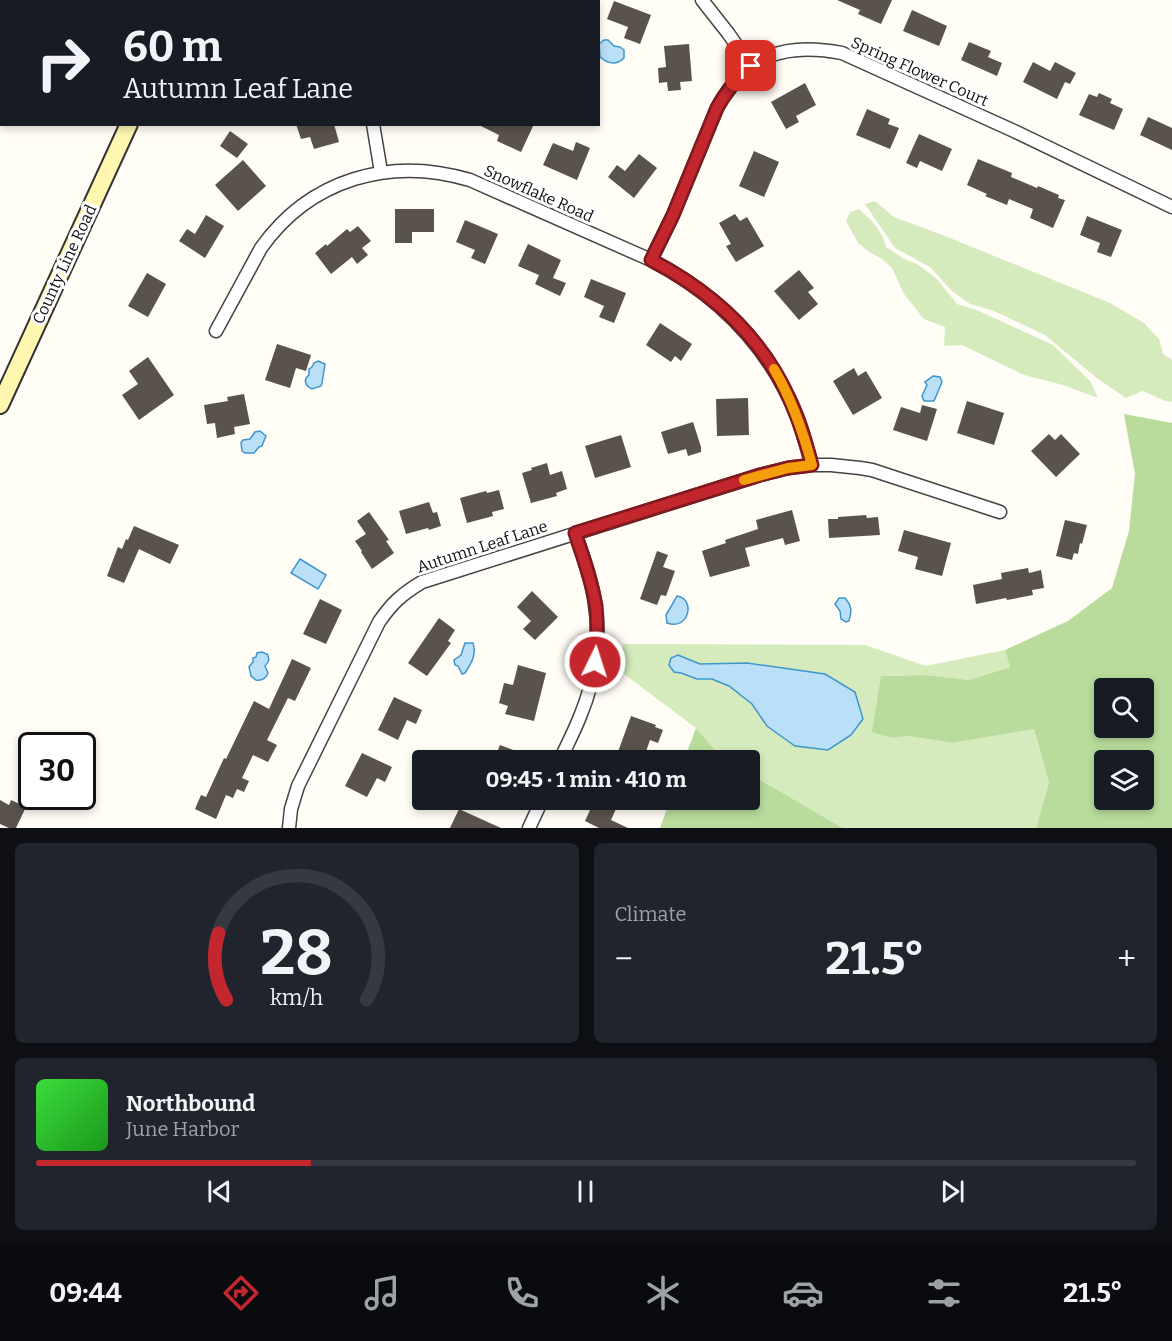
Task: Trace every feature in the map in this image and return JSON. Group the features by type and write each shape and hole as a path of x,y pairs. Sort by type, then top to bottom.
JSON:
{"main road":[{"name":"County Line Road","path":"0,405 128,126"}],"street":[{"path":"702,0 751,66"},
{"name":"Spring Flower Court","path":"651,260 725,94 751,66 771,55 795,49 821,49 842,53 1014,131 1172,207"},
{"path":"373,126 381,172"},
{"name":"Snowflake Road","path":"216,331 270,235 293,212 311,199 340,184 381,172 428,171 454,175 668,268 706,294 732,317 770,363 789,399 804,436 812,465"},
{"name":"Autumn Leaf Lane","path":"289,828 291,809 298,786 379,622 390,606 405,592 422,582 760,475 812,465 872,470 1000,512"},
{"path":"565,750 582,713 591,686 597,642 595,604 575,533"},
{"path":"529,828 537,810"}],"green space":[{"path":"875,201 894,217 1110,303 1144,323 1159,339 1163,354 1172,360 1172,402 1143,391 1126,398 1098,379 1045,335 994,311 970,304 952,291 930,267 895,248 865,204"},
{"path":"859,209 879,231 886,247 904,259 917,264 936,278 957,304 979,311 1053,345 1090,381 1098,398 1063,385 1024,375 962,345 944,346 945,327 924,319 904,294 892,268 858,243 846,221 850,212"},
{"path":"1124,414 1172,423 1172,828 1036,828 1049,782 1034,729 953,743 908,736 893,738 872,732 881,676 927,675 969,680 1010,667 1005,650 1068,621 1112,588 1129,531 1135,474"},
{"path":"623,644 865,645 926,666 1005,650 1010,667 969,680 927,675 881,676 893,738 908,736 953,743 1034,729 1049,782 1036,828 843,828 760,780 760,750 715,750 696,728 620,671"},
{"path":"696,728 715,750 688,750"},
{"path":"760,780 843,828 660,828 666,810 760,810"}],"water":[{"path":"608,40 614,46 620,47 624,50 624,58 612,63 606,61 600,57 600,43"},
{"path":"318,361 325,364 322,383 321,386 312,389 305,380 309,375 309,369"},
{"path":"933,376 940,377 942,382 934,401 924,401 922,396 927,385 925,382"},
{"path":"260,431 266,436 262,446 254,453 242,451 243,440 250,439 255,432"},
{"path":"300,559 326,575 318,589 291,573"},
{"path":"677,596 683,598 687,603 687,614 681,623 667,623 666,615"},
{"path":"839,598 845,598 850,606 849,621 841,619 840,611 835,604"},
{"path":"465,643 473,643 474,651 473,659 465,673 462,674 454,660 461,655"},
{"path":"262,652 269,657 265,666 268,673 264,679 256,680 251,676 249,667 257,653"},
{"path":"678,655 700,664 747,663 825,674 855,692 863,719 851,735 828,750 795,746 767,726 752,704 729,686 712,679 697,679 674,672 669,665 671,658"}],"building":[{"path":"837,0 892,0 881,24 858,14 860,10"},
{"path":"614,1 651,15 640,44 624,38 628,27 607,19"},
{"path":"912,10 947,26 939,46 903,31"},
{"path":"969,42 991,51 988,57 1002,63 997,76 961,60"},
{"path":"689,44 692,81 680,82 681,90 668,91 667,82 659,83 658,68 666,67 664,46"},
{"path":"1033,62 1050,71 1055,62 1076,73 1070,84 1065,82 1057,99 1023,82"},
{"path":"805,83 816,105 796,116 799,122 786,129 771,102"},
{"path":"1099,93 1112,99 1110,103 1123,109 1114,130 1079,115 1089,94 1097,97"},
{"path":"867,109 890,119 888,124 899,128 890,149 856,135"},
{"path":"1148,117 1172,128 1172,150 1140,135"},
{"path":"297,126 335,126 339,142 314,149 310,137 301,139"},
{"path":"481,126 533,126 521,152 497,141 499,135"},
{"path":"230,131 248,144 237,158 220,146"},
{"path":"919,134 952,149 942,171 920,161 917,168 906,163"},
{"path":"576,142 590,148 577,180 543,165 553,143 573,151"},
{"path":"754,151 779,162 764,197 739,186"},
{"path":"639,154 657,168 634,198 608,177 617,165 625,171"},
{"path":"978,159 1012,173 1011,177 1037,188 1038,186 1065,200 1053,228 1030,218 1033,209 1009,199 1007,205 967,185"},
{"path":"243,160 266,186 238,211 215,185"},
{"path":"395,209 434,209 434,232 412,232 412,243 395,243"},
{"path":"735,214 740,221 747,217 764,246 736,262 726,246 731,244 719,223"},
{"path":"206,215 224,226 205,258 179,241 187,229 195,234"},
{"path":"1087,216 1122,230 1111,257 1097,252 1100,243 1080,235"},
{"path":"465,220 498,234 485,264 471,258 475,250 456,242"},
{"path":"358,226 371,241 362,248 368,255 357,264 352,257 331,274 315,253 347,229 350,232"},
{"path":"528,244 561,260 553,278 566,283 560,296 535,284 539,275 518,266"},
{"path":"799,270 814,288 808,292 818,304 799,320 774,291"},
{"path":"147,273 166,284 148,317 128,306"},
{"path":"591,279 626,293 614,323 599,317 604,306 584,297"},
{"path":"660,323 692,344 681,361 675,356 671,362 646,345"},
{"path":"277,344 311,355 306,371 296,368 290,388 265,380"},
{"path":"148,357 174,395 139,420 122,395 138,384 129,371"},
{"path":"854,368 858,376 866,371 882,398 853,415 833,381"},
{"path":"244,394 250,424 234,427 235,434 217,438 215,423 207,424 204,405 228,401 227,397"},
{"path":"748,398 749,435 717,436 716,399"},
{"path":"967,401 1004,413 994,445 957,433"},
{"path":"922,405 937,409 927,441 893,430 901,407 920,413"},
{"path":"693,422 701,452 688,456 686,449 668,454 661,432"},
{"path":"1049,434 1055,440 1061,434 1080,454 1056,477 1031,451"},
{"path":"621,435 631,467 595,478 585,446"},
{"path":"547,463 550,475 562,471 567,489 556,493 557,496 531,503 522,473"},
{"path":"499,490 504,509 492,512 493,516 467,523 460,498"},
{"path":"429,502 433,513 437,512 441,526 406,534 399,511"},
{"path":"792,510 800,541 785,545 783,538 745,548 750,566 710,577 702,551 726,543 725,540 758,529 756,520"},
{"path":"369,512 389,540 386,541 394,553 372,569 355,541 366,534 357,521"},
{"path":"866,515 867,518 878,517 880,535 829,538 828,519"},
{"path":"1065,520 1087,525 1078,554 1074,553 1072,560 1056,556"},
{"path":"134,526 179,545 170,564 139,549 124,583 107,576 118,547 122,549"},
{"path":"904,530 951,543 942,576 915,569 918,557 898,551"},
{"path":"657,551 668,555 663,567 675,571 666,596 661,595 657,605 640,599"},
{"path":"1028,568 1029,573 1041,570 1044,588 1032,590 1033,595 976,604 973,585 1002,579 1001,573"},
{"path":"532,591 558,617 535,640 523,629 531,621 517,607"},
{"path":"320,599 342,610 326,644 303,634"},
{"path":"439,618 455,630 448,641 451,643 427,676 408,663"},
{"path":"292,659 311,668 295,701 288,698 267,740 277,745 268,762 253,755 242,778 249,781 244,792 237,789 233,798 226,795 216,819 195,809 201,795 206,797 254,701 269,709"},
{"path":"518,665 546,673 534,721 505,714 508,706 499,703 504,683 513,685"},
{"path":"394,697 422,710 416,724 407,720 398,740 378,730"},
{"path":"631,716 663,730 658,743 650,740 646,750 619,750"},
{"path":"500,745 513,750 498,750"},
{"path":"362,753 392,767 385,782 377,778 367,797 345,786"},
{"path":"0,800 9,805 11,800 18,803 18,810 25,810 16,828 0,824"},
{"path":"459,810 461,810 501,828 450,828"},
{"path":"590,810 616,810 611,820 628,828 599,828 585,821"}],"slow traffic":[{"path":"744,480 788,468 812,465 797,417 774,369"}],"route":[{"path":"595,662 597,642 595,604 575,533 760,475 812,465 804,436 789,399 770,363 758,347 732,317 706,294 668,268 651,260 673,215 717,108 736,80 751,66"}]}
